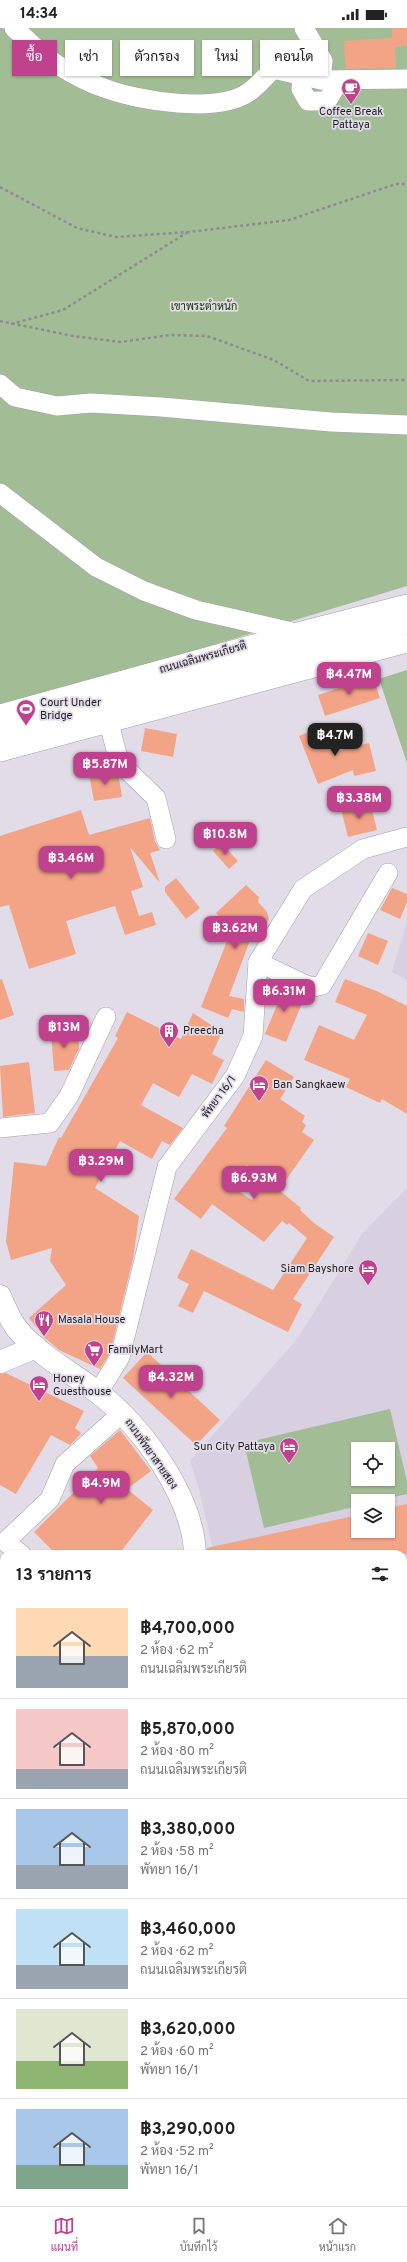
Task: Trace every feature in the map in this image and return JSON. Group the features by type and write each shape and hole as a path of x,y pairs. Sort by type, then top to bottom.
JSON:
{"main road":[{"path":"0,733 407,622"},
{"name":"ถนนพัทยาสายสอง","path":"0,1296 18,1330 36,1347 98,1392 122,1413 155,1456 178,1492 194,1538 195,1550"},
{"path":"0,1362 36,1347"}],"street":[{"path":"14,28 57,65 103,88 144,99 200,104 226,101 249,93 273,69 302,75 301,90 308,101 327,101 331,80 323,61 304,28"},
{"path":"331,80 407,79"},
{"path":"0,384 15,397 57,406 91,404 161,407 331,422 407,425"},
{"path":"0,493 96,567 144,592 196,610 294,633"},
{"name":"ถนนเฉลิมพระเกียรติ","path":"0,714 294,633 407,604"},
{"path":"0,752 407,643"},
{"path":"109,723 119,762 156,798 166,839"},
{"name":"พัทยา 16/1","path":"98,1392 120,1357 167,1167 235,1076 253,1036 258,962 302,889 363,849 407,837"},
{"path":"258,962 306,985 314,987 322,984 388,873"},
{"path":"0,1128 50,1123 69,1096 106,1017"},
{"path":"16,1550 3,1539 50,1499 65,1464 122,1413"}],"path":[{"path":"0,187 77,228 116,237 189,232 289,220 396,184 407,184"},
{"path":"10,324 63,310 189,232"},
{"path":"0,321 73,336 121,342 170,335 207,336 274,360 309,381 407,380"}],"shaded area":[{"path":"407,921 407,980 392,972"},
{"path":"407,1188 407,1550 213,1549 198,1485 190,1461 298,1338 362,1234"}],"green space":[{"name":"เขาพระตำหนัก","path":"0,28 407,28 407,586 167,659 0,705"},
{"path":"407,670 407,763 379,679"},
{"path":"390,1409 407,1481 407,1494 395,1497 395,1494 351,1494 351,1508 264,1528 244,1443"}],"building":[{"path":"392,28 407,28 407,46 395,47 396,68 346,69 344,41 392,38"},
{"path":"373,677 380,698 325,716 318,695"},
{"path":"323,726 333,752 369,743 376,771 354,776 353,770 318,784 299,736"},
{"path":"145,728 177,734 173,757 141,751"},
{"path":"112,771 119,778 122,797 94,801 89,775"},
{"path":"370,802 377,830 348,837 341,809"},
{"path":"81,810 89,835 150,818 155,842 160,850 150,853 160,883 130,847 143,887 131,891 139,916 152,912 156,925 125,935 115,906 66,921 76,954 29,969 9,905 0,907 0,836"},
{"path":"221,843 238,861 229,869 213,851"},
{"path":"176,878 200,908 186,919 165,892 165,887"},
{"path":"246,885 259,897 258,902 267,912 269,919 249,943 229,996 244,999 244,1012 232,1009 228,1018 201,1007 231,931 216,913"},
{"path":"392,888 407,894 407,902 400,919 380,910"},
{"path":"368,933 388,941 378,965 358,956"},
{"path":"2,979 14,1015 0,1020 0,980"},
{"path":"345,979 379,992 407,1006 407,1114 382,1099 380,1103 346,1087 350,1079 304,1060 319,1025 354,1040 367,1015 335,1002"},
{"path":"283,986 305,996 286,1042 265,1034 277,1005 269,1001 274,989 280,992"},
{"path":"127,1012 181,1039 193,1013 222,1032 212,1054 224,1060 212,1084 192,1074 179,1097 153,1083 141,1105 183,1128 170,1145 162,1141 152,1159 120,1141 95,1188 139,1216 133,1259 110,1353 100,1369 59,1350 44,1337 29,1318 66,1285 50,1261 52,1248 11,1260 6,1241 14,1162 46,1166 59,1137 61,1138 118,1038 115,1036"},
{"path":"78,1031 79,1048 69,1070 54,1071 51,1033"},
{"path":"266,1060 294,1077 280,1099 305,1116 302,1122 306,1125 302,1132 314,1140 279,1190 301,1208 300,1210 314,1223 334,1237 293,1299 302,1304 288,1332 204,1291 193,1313 178,1306 189,1284 177,1278 191,1249 273,1290 307,1238 289,1223 287,1225 282,1221 264,1242 212,1204 201,1219 174,1199 227,1128 224,1126","holes":["247,1165 267,1178 252,1200 231,1186"]},
{"path":"29,1062 35,1113 3,1117 0,1066"},
{"path":"147,1352 220,1420 196,1445 123,1378"},
{"path":"6,1373 84,1411 75,1428 81,1433 79,1436 70,1445 51,1435 16,1494 0,1485 0,1374"},
{"path":"120,1430 151,1471 127,1489 153,1510 122,1550 52,1550 34,1532 98,1468 90,1456"},
{"path":"407,1504 407,1550 207,1550 207,1548 351,1517 351,1538 395,1538 395,1507"}],"place":[{"name":"Coffee Break Pattaya","path":"351,105"},
{"name":"Court Under Bridge","path":"26,726"},
{"name":"Preecha","path":"169,1048"},
{"name":"Ban Sangkaew","path":"259,1102"},
{"name":"Siam Bayshore","path":"368,1286"},
{"name":"Masala House","path":"44,1337"},
{"name":"FamilyMart","path":"94,1367"},
{"name":"Honey Guesthouse","path":"39,1402"},
{"name":"Sun City Pattaya","path":"289,1464"}]}
